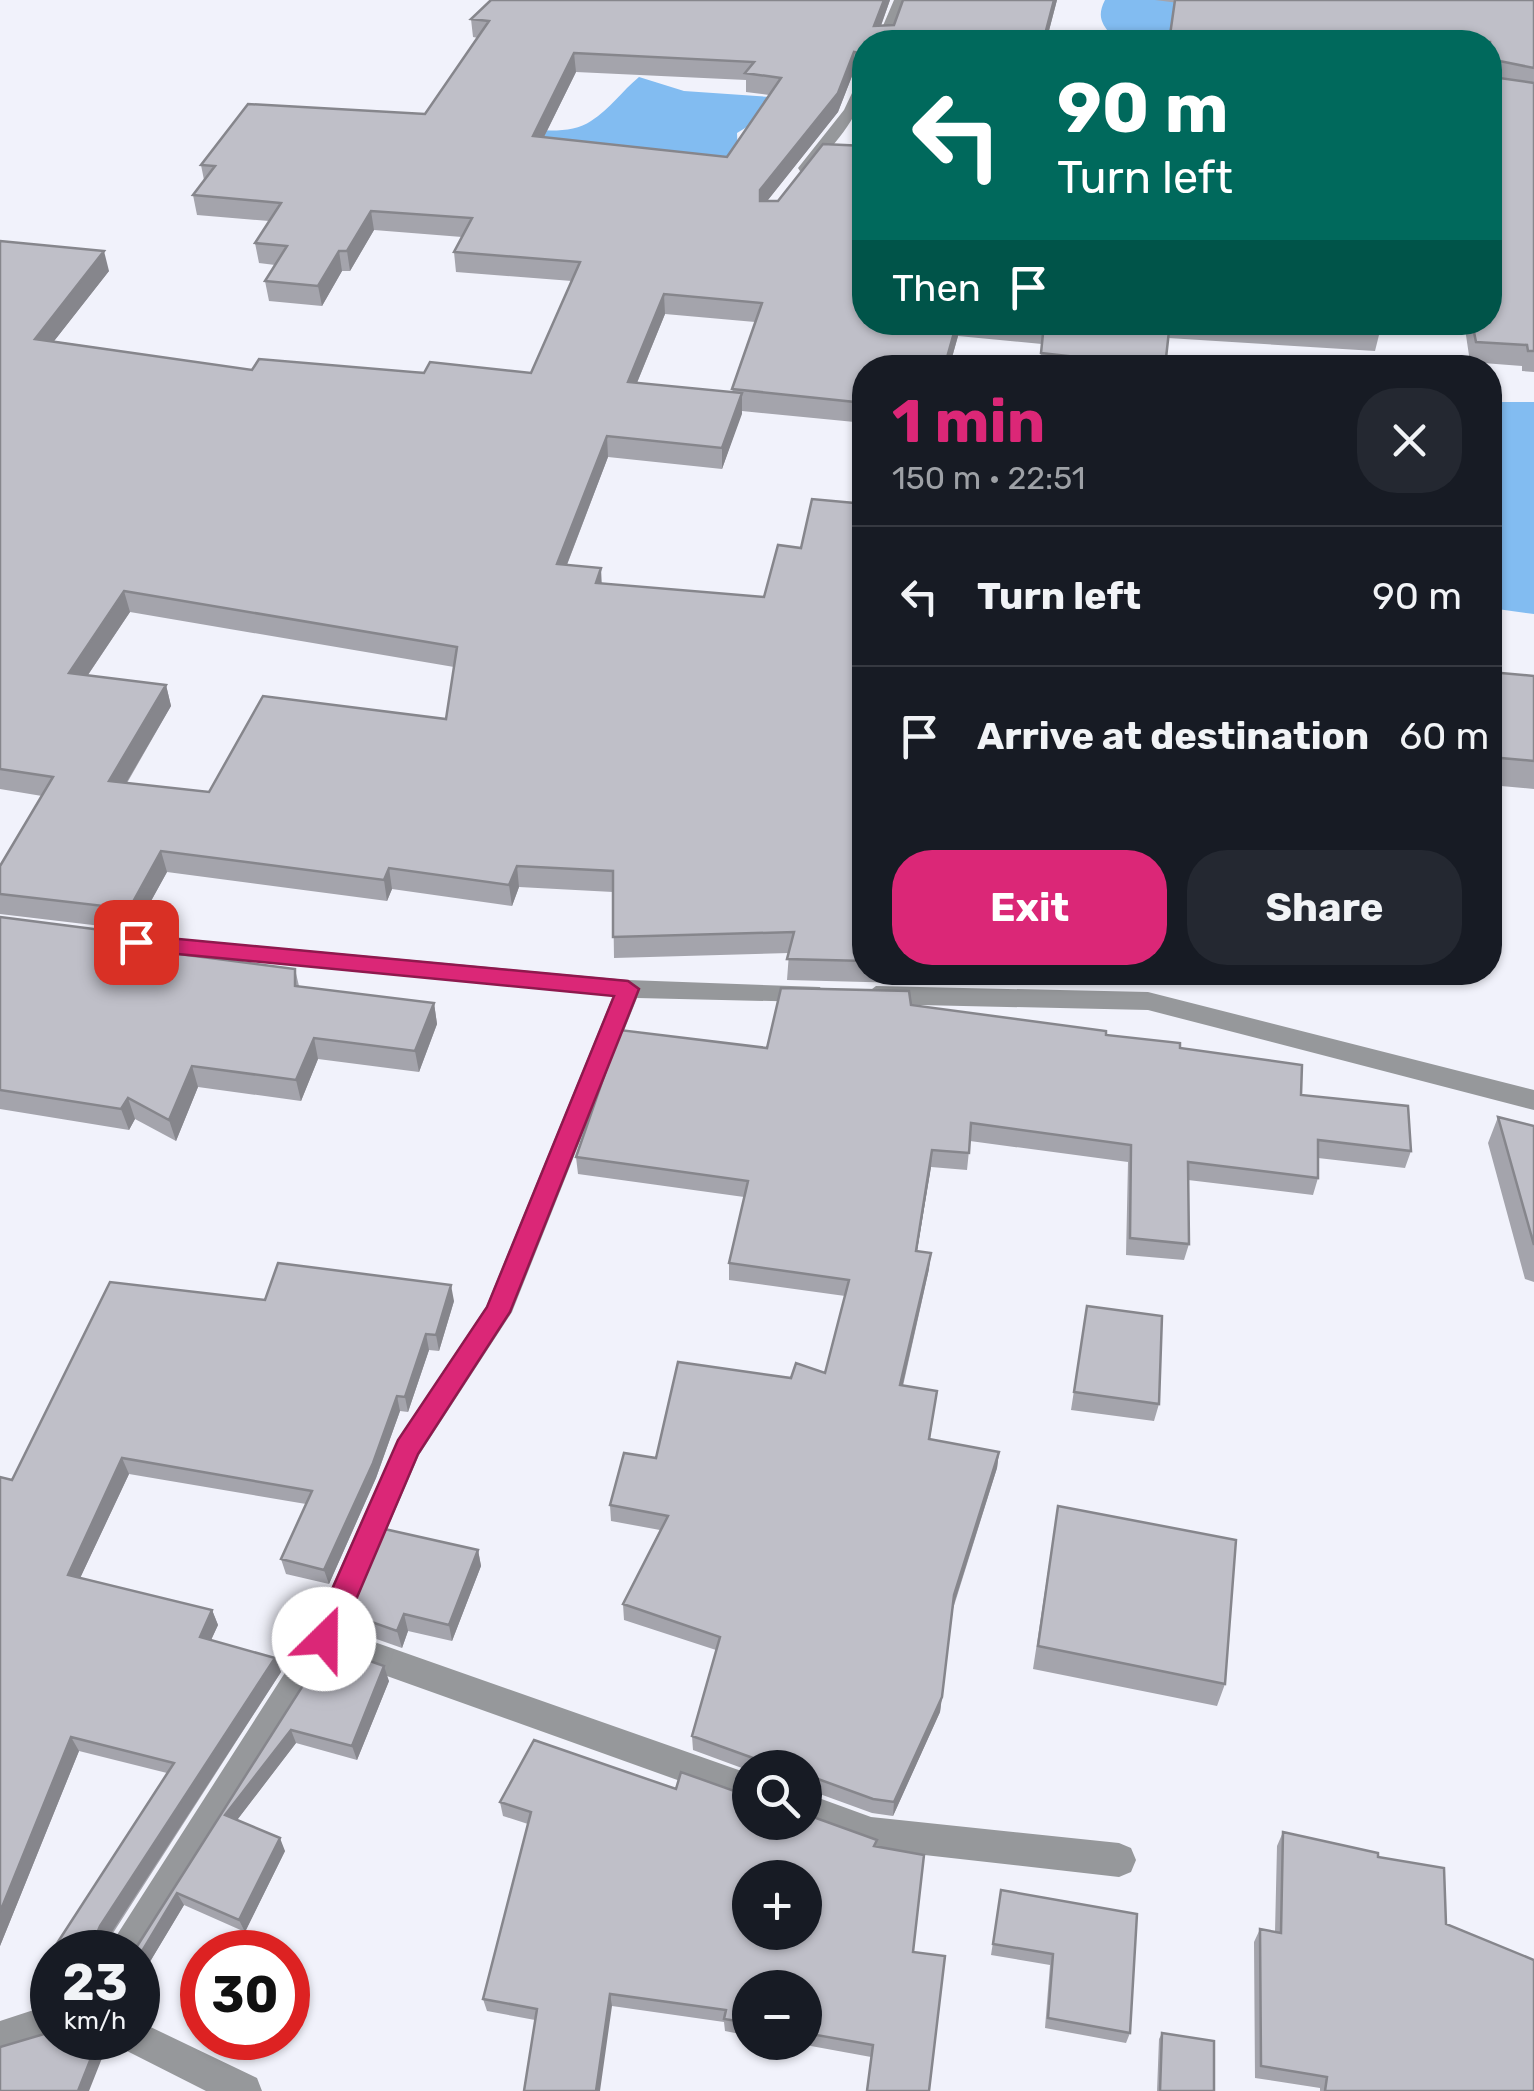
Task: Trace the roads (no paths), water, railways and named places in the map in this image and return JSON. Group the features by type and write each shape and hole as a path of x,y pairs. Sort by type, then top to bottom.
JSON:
{"street":[{"path":"888,30 900,0"},
{"path":"792,186 852,119"},
{"path":"100,939 628,989 1148,1001 1534,1100"},
{"path":"137,1930 324,1639 408,1448 498,1312 628,989"},
{"path":"324,1639 732,1784"},
{"path":"822,1815 871,1833 1120,1860"},
{"path":"0,2039 30,2029"},
{"path":"160,2049 244,2091"}],"water":[{"path":"1105,0 1192,0 1183,30 1107,30 1101,11"},
{"path":"639,77 684,91 770,97 750,125 737,133 738,159 697,171 479,124 552,131 580,127 604,111"},
{"path":"1502,402 1534,402 1534,614 1502,610"}]}
